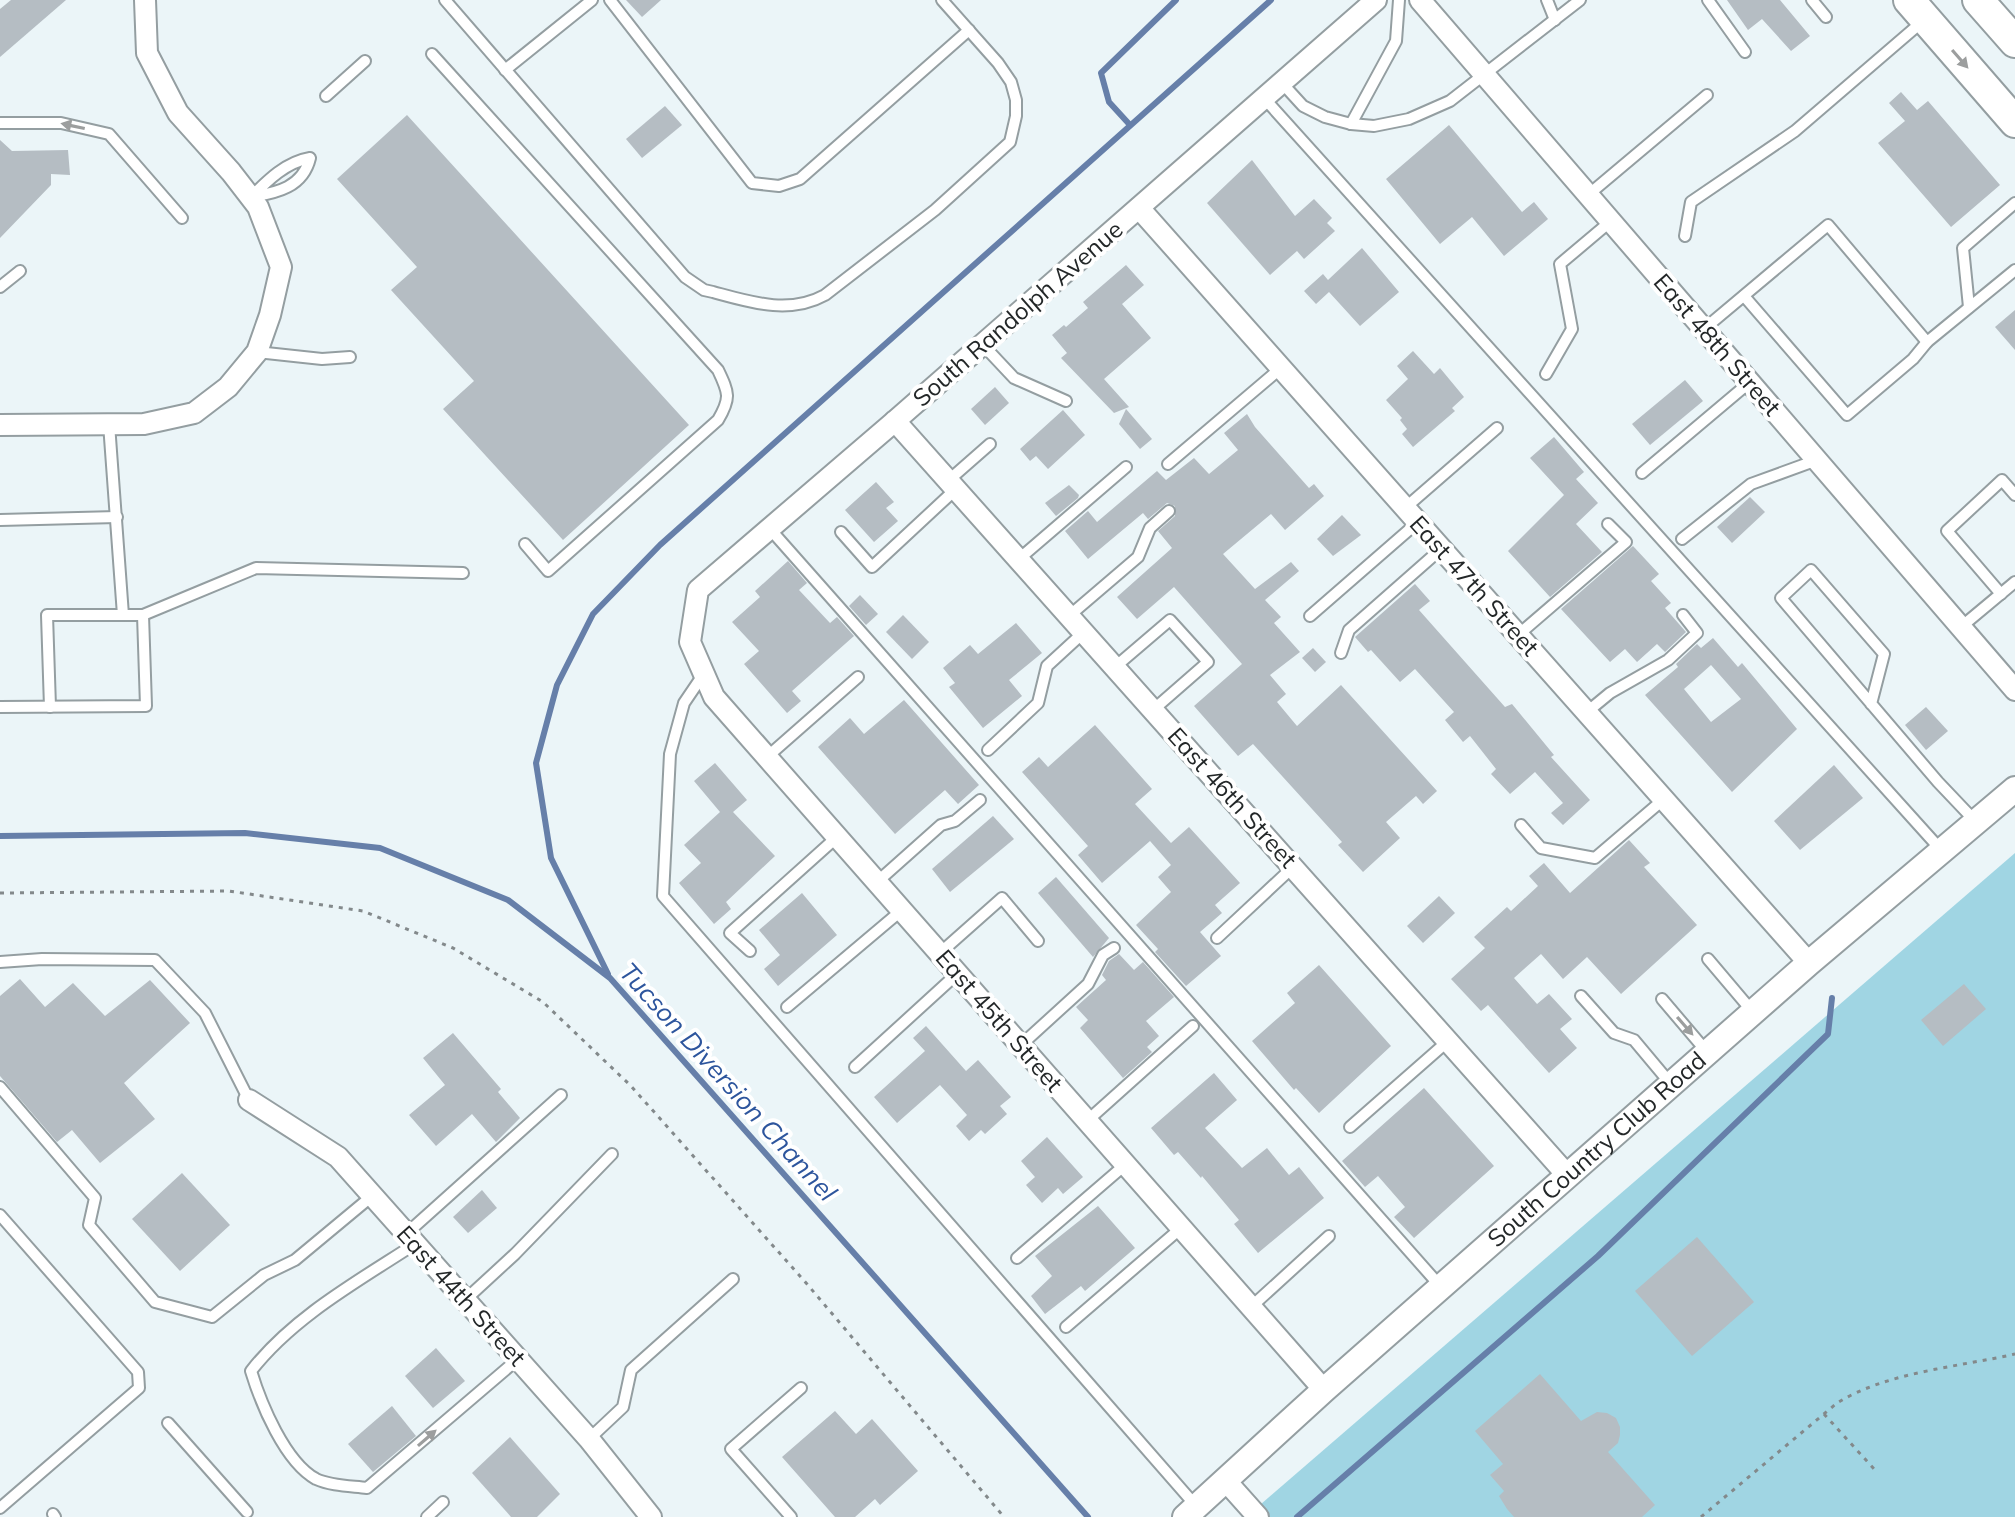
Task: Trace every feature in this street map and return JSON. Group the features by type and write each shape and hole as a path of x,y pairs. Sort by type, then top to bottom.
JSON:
{"main road":[{"path":"1978,0 2015,42"},
{"path":"1917,9 2014,119"}],"street":[{"path":"0,425 144,424 194,413 228,387 257,352 270,315 281,267 258,207 178,113 147,53 145,0"},
{"name":"South Randolph Avenue","path":"690,642 698,590 1376,0"},
{"name":"East 48th Street","path":"1420,0 2015,690"},
{"name":"East 47th Street","path":"1139,208 1809,963"},
{"name":"East 46th Street","path":"895,421 1568,1176"},
{"name":"East 45th Street","path":"690,642 714,697 1324,1390"},
{"name":"South Country Club Road","path":"1191,1512 1324,1390 1809,963 2015,789"},
{"name":"East 44th Street","path":"249,1100 338,1157 589,1439 651,1517"},
{"path":"1225,1480 1258,1517"}],"lane":[{"path":"445,0 693,284 729,296 789,307 813,302 825,295 935,210 1010,142 1016,116 1011,82 942,0"},
{"path":"505,70 592,0"},
{"path":"610,0 752,183 779,186 800,179 969,30"},
{"path":"1351,124 1396,41 1399,0"},
{"path":"1547,0 1555,20"},
{"path":"1282,83 1303,106 1325,117 1374,126 1409,119 1450,101 1580,0"},
{"path":"1708,0 1745,52"},
{"path":"1812,0 1826,17"},
{"path":"1685,236 1691,202 1795,131 1917,9"},
{"path":"432,54 718,370 725,384 728,402 718,420 548,571 525,544"},
{"path":"326,96 365,61"},
{"path":"1588,195 1707,95"},
{"path":"1264,98 1942,851"},
{"path":"0,123 61,123 109,134 182,218"},
{"path":"310,158 307,171 280,193 251,197 268,180 296,161 310,158"},
{"path":"1969,307 1963,248 2015,203"},
{"path":"1546,374 1572,329 1560,264 1611,221"},
{"path":"1704,329 1828,225 1927,342"},
{"path":"1744,296 1847,415 1913,359 1927,342 2015,270"},
{"path":"0,287 20,271"},
{"path":"983,345 1014,378 1066,401"},
{"path":"257,352 322,359 350,357"},
{"path":"1168,464 1281,368"},
{"path":"1642,473 1750,382"},
{"path":"109,424 123,615"},
{"path":"1310,616 1497,428"},
{"path":"841,532 872,567 990,444"},
{"path":"1682,539 1751,484 1817,460"},
{"path":"1019,559 1126,467"},
{"path":"2001,594 1947,531 2002,480 2015,495"},
{"path":"1069,616 1138,557 1150,528 1169,511"},
{"path":"0,520 117,517"},
{"path":"1518,635 1626,542 1608,524"},
{"path":"770,529 1441,1287"},
{"path":"1341,653 1349,630 1441,549"},
{"path":"50,707 47,615 143,615 256,568 463,573"},
{"path":"1871,704 1884,654 1811,570 1781,598 1871,704 1976,822"},
{"path":"1961,627 2015,582"},
{"path":"0,707 146,706 143,615"},
{"path":"1587,712 1610,693 1668,660 1697,633 1683,615"},
{"path":"1115,667 1170,620 1208,662 1153,710"},
{"path":"988,750 1038,703 1047,666 1084,632"},
{"path":"704,673 684,703 670,754 663,896 1191,1512"},
{"path":"767,757 858,677"},
{"path":"1521,825 1541,848 1595,858 1664,799"},
{"path":"877,882 941,825 955,821 980,800"},
{"path":"750,951 730,933 837,837"},
{"path":"1217,938 1293,867"},
{"path":"940,953 1002,898 1038,941"},
{"path":"787,1007 902,910"},
{"path":"1021,1045 1088,984 1103,955 1114,948"},
{"path":"1708,959 1753,1013"},
{"path":"0,962 155,960 205,1013 249,1100"},
{"path":"855,1067 958,973"},
{"path":"1581,996 1614,1033 1634,1040 1672,1085"},
{"path":"1662,999 1708,1053"},
{"path":"1087,1121 1193,1026"},
{"path":"1350,1127 1448,1041"},
{"path":"0,1087 95,1198 89,1225 155,1302 212,1317 264,1275 295,1260 372,1196"},
{"path":"518,1359 367,1488 337,1485 315,1478 297,1461 272,1426 251,1371 269,1348 410,1239 561,1095"},
{"path":"465,1300 515,1254 612,1154"},
{"path":"1017,1258 1126,1164"},
{"path":"0,1215 138,1372 140,1381 139,1388 0,1508"},
{"path":"1066,1327 1181,1228"},
{"path":"1251,1307 1329,1236"},
{"path":"589,1439 623,1407 631,1370 733,1279"},
{"path":"791,1517 731,1449 801,1388"},
{"path":"168,1423 247,1512"},
{"path":"427,1517 443,1502"}],"path":[{"path":"1701,1517 1824,1414 1854,1393 2015,1354"},
{"path":"1824,1414 1875,1470"}],"shaded area":[{"path":"2015,853 2015,1517 1246,1517"}],"building":[{"path":"11,0 66,0 0,57 0,9"},
{"path":"626,0 661,0 642,17"},
{"path":"1727,0 1780,0 1810,36 1791,51 1762,19 1748,30"},
{"path":"1901,92 1917,110 1928,101 2000,185 1951,227 1878,143 1905,121 1889,103"},
{"path":"665,106 682,125 642,158 626,139"},
{"path":"407,115 689,425 563,540 443,409 474,381 391,290 417,267 337,179"},
{"path":"1449,125 1522,212 1534,202 1548,219 1504,256 1472,217 1440,244 1386,179"},
{"path":"0,140 12,151 68,150 70,175 51,174 51,185 0,238"},
{"path":"1252,160 1295,216 1314,199 1332,218 1327,223 1335,231 1304,259 1297,251 1270,275 1207,203"},
{"path":"1362,248 1399,292 1360,326 1329,292 1316,304 1304,291 1323,274 1328,280"},
{"path":"1126,265 1144,285 1122,304 1151,338 1104,379 1129,407 1114,413 1061,358 1067,353 1052,335 1088,308 1083,302"},
{"path":"2015,310 2015,350 1995,327"},
{"path":"1413,351 1434,374 1440,368 1464,397 1452,408 1455,411 1413,447 1402,434 1407,429 1400,420 1402,418 1386,400 1408,379 1397,366"},
{"path":"1685,380 1703,401 1650,445 1632,424"},
{"path":"995,387 1009,403 985,425 971,409"},
{"path":"1126,409 1152,439 1140,449 1119,424"},
{"path":"1063,410 1085,435 1048,469 1036,456 1030,461 1020,449"},
{"path":"1247,414 1309,488 1314,484 1324,496 1285,530 1271,514 1223,554 1255,589 1291,562 1299,571 1265,600 1281,617 1274,623 1300,652 1270,675 1286,694 1277,702 1297,726 1341,685 1437,791 1423,804 1416,796 1386,822 1400,838 1363,872 1338,845 1342,842 1253,744 1238,756 1194,706 1242,664 1174,587 1137,619 1117,597 1172,548 1158,531 1175,516 1175,506 1167,503 1148,519 1143,513 1088,559 1065,531 1088,511 1097,522 1157,471 1166,480 1194,458 1209,474 1238,450 1224,433"},
{"path":"1554,437 1584,472 1576,479 1598,503 1576,524 1602,552 1550,597 1508,551 1564,495 1530,458"},
{"path":"876,482 894,502 886,508 898,521 874,542 845,510"},
{"path":"1069,485 1079,495 1078,498 1056,516 1045,503"},
{"path":"1750,497 1765,512 1732,543 1717,527"},
{"path":"1342,515 1361,535 1333,556 1317,539"},
{"path":"1633,546 1659,574 1651,581 1671,603 1665,608 1686,632 1665,652 1657,644 1637,662 1625,649 1610,662 1561,609"},
{"path":"788,561 807,583 799,590 830,623 837,617 854,636 792,691 801,701 787,713 744,664 759,651 732,622 760,597 755,591"},
{"path":"1415,584 1430,601 1419,610 1505,707 1512,704 1554,755 1551,757 1590,800 1563,825 1551,813 1563,803 1535,772 1510,794 1491,774 1496,769 1470,736 1463,742 1445,720 1454,712 1415,669 1400,682 1355,637"},
{"path":"860,595 878,614 866,625 849,606"},
{"path":"903,615 929,642 912,659 886,632"},
{"path":"1016,623 1042,653 1009,680 1022,696 983,728 949,687 955,683 943,668 970,645 978,654"},
{"path":"1713,638 1738,667 1742,663 1797,729 1732,792 1645,695 1678,667 1676,664 1697,644 1701,648","holes":["1711,665 1741,699 1711,722 1684,689"]},
{"path":"1313,648 1326,662 1315,672 1302,658"},
{"path":"904,700 979,785 958,804 945,790 895,834 818,747 850,718 864,734"},
{"path":"1926,707 1948,731 1926,750 1905,725"},
{"path":"1095,725 1152,789 1135,804 1171,843 1189,827 1240,883 1215,905 1222,913 1200,932 1221,956 1186,986 1155,952 1158,949 1136,925 1171,892 1158,877 1171,865 1150,841 1102,883 1078,855 1088,846 1022,772 1039,757 1048,767"},
{"path":"715,763 747,800 733,812 775,856 726,902 731,909 714,924 679,883 701,863 684,845 720,812 694,781"},
{"path":"1834,765 1863,798 1800,850 1774,821"},
{"path":"993,816 1014,839 950,892 932,869"},
{"path":"1629,840 1650,863 1644,867 1697,925 1621,994 1587,957 1563,979 1541,954 1514,978 1537,1004 1549,994 1572,1019 1560,1029 1577,1048 1549,1073 1488,1005 1481,1011 1451,979 1485,948 1474,937 1507,907 1511,911 1538,886 1529,876 1544,863 1570,893"},
{"path":"1056,877 1109,938 1093,957 1038,893"},
{"path":"802,893 837,935 778,986 764,969 780,955 759,930"},
{"path":"1439,896 1455,913 1423,943 1407,926"},
{"path":"1119,954 1134,970 1143,962 1174,997 1146,1021 1159,1036 1147,1047 1152,1052 1123,1078 1080,1028 1088,1020 1076,1007 1106,980 1102,975 1109,961"},
{"path":"1319,965 1391,1046 1319,1113 1296,1088 1294,1090 1252,1041 1295,1003 1287,993"},
{"path":"20,979 45,1007 73,983 105,1016 150,980 190,1023 124,1083 155,1119 100,1163 72,1130 57,1142 0,1076 0,996"},
{"path":"1964,984 1986,1009 1943,1046 1921,1020"},
{"path":"926,1026 966,1071 978,1060 1011,1097 1000,1106 1007,1114 985,1134 981,1130 969,1141 956,1126 967,1115 940,1085 897,1123 874,1097 925,1051 913,1038"},
{"path":"453,1033 501,1089 498,1092 520,1118 496,1142 472,1114 436,1146 409,1115 445,1085 423,1058"},
{"path":"1214,1073 1237,1100 1205,1128 1242,1168 1267,1148 1289,1175 1299,1167 1324,1198 1258,1253 1234,1224 1239,1220 1202,1176 1178,1152 1174,1155 1151,1128"},
{"path":"1424,1088 1494,1166 1414,1238 1394,1217 1405,1207 1378,1176 1365,1187 1342,1161"},
{"path":"1047,1137 1083,1177 1063,1194 1058,1188 1042,1203 1026,1185 1035,1177 1021,1161"},
{"path":"182,1173 230,1225 180,1271 132,1219"},
{"path":"482,1190 497,1208 468,1233 453,1217"},
{"path":"1098,1206 1135,1248 1085,1291 1081,1286 1045,1314 1031,1296 1052,1276 1035,1256"},
{"path":"1697,1237 1754,1302 1692,1356 1635,1291"},
{"path":"436,1348 465,1381 433,1408 405,1376"},
{"path":"1540,1374 1581,1421 1597,1412 1616,1418 1620,1435 1618,1443 1608,1452 1655,1505 1642,1517 1514,1517 1507,1509 1499,1496 1504,1491 1490,1475 1503,1464 1475,1431"},
{"path":"392,1406 416,1436 373,1472 348,1444"},
{"path":"835,1411 856,1434 872,1419 918,1471 880,1505 875,1499 855,1517 835,1517 782,1457"},
{"path":"510,1437 560,1494 537,1517 511,1517 472,1473"}],"waterway":[{"path":"1130,125 1109,102 1101,73 1176,0"},
{"path":"608,974 551,858 536,763 557,685 593,614 660,545 1271,0"},
{"name":"Tucson Diversion Channel","path":"0,836 245,833 380,848 508,900 610,978 1088,1517"},
{"path":"1297,1517 1598,1256 1828,1034 1832,998"}]}
